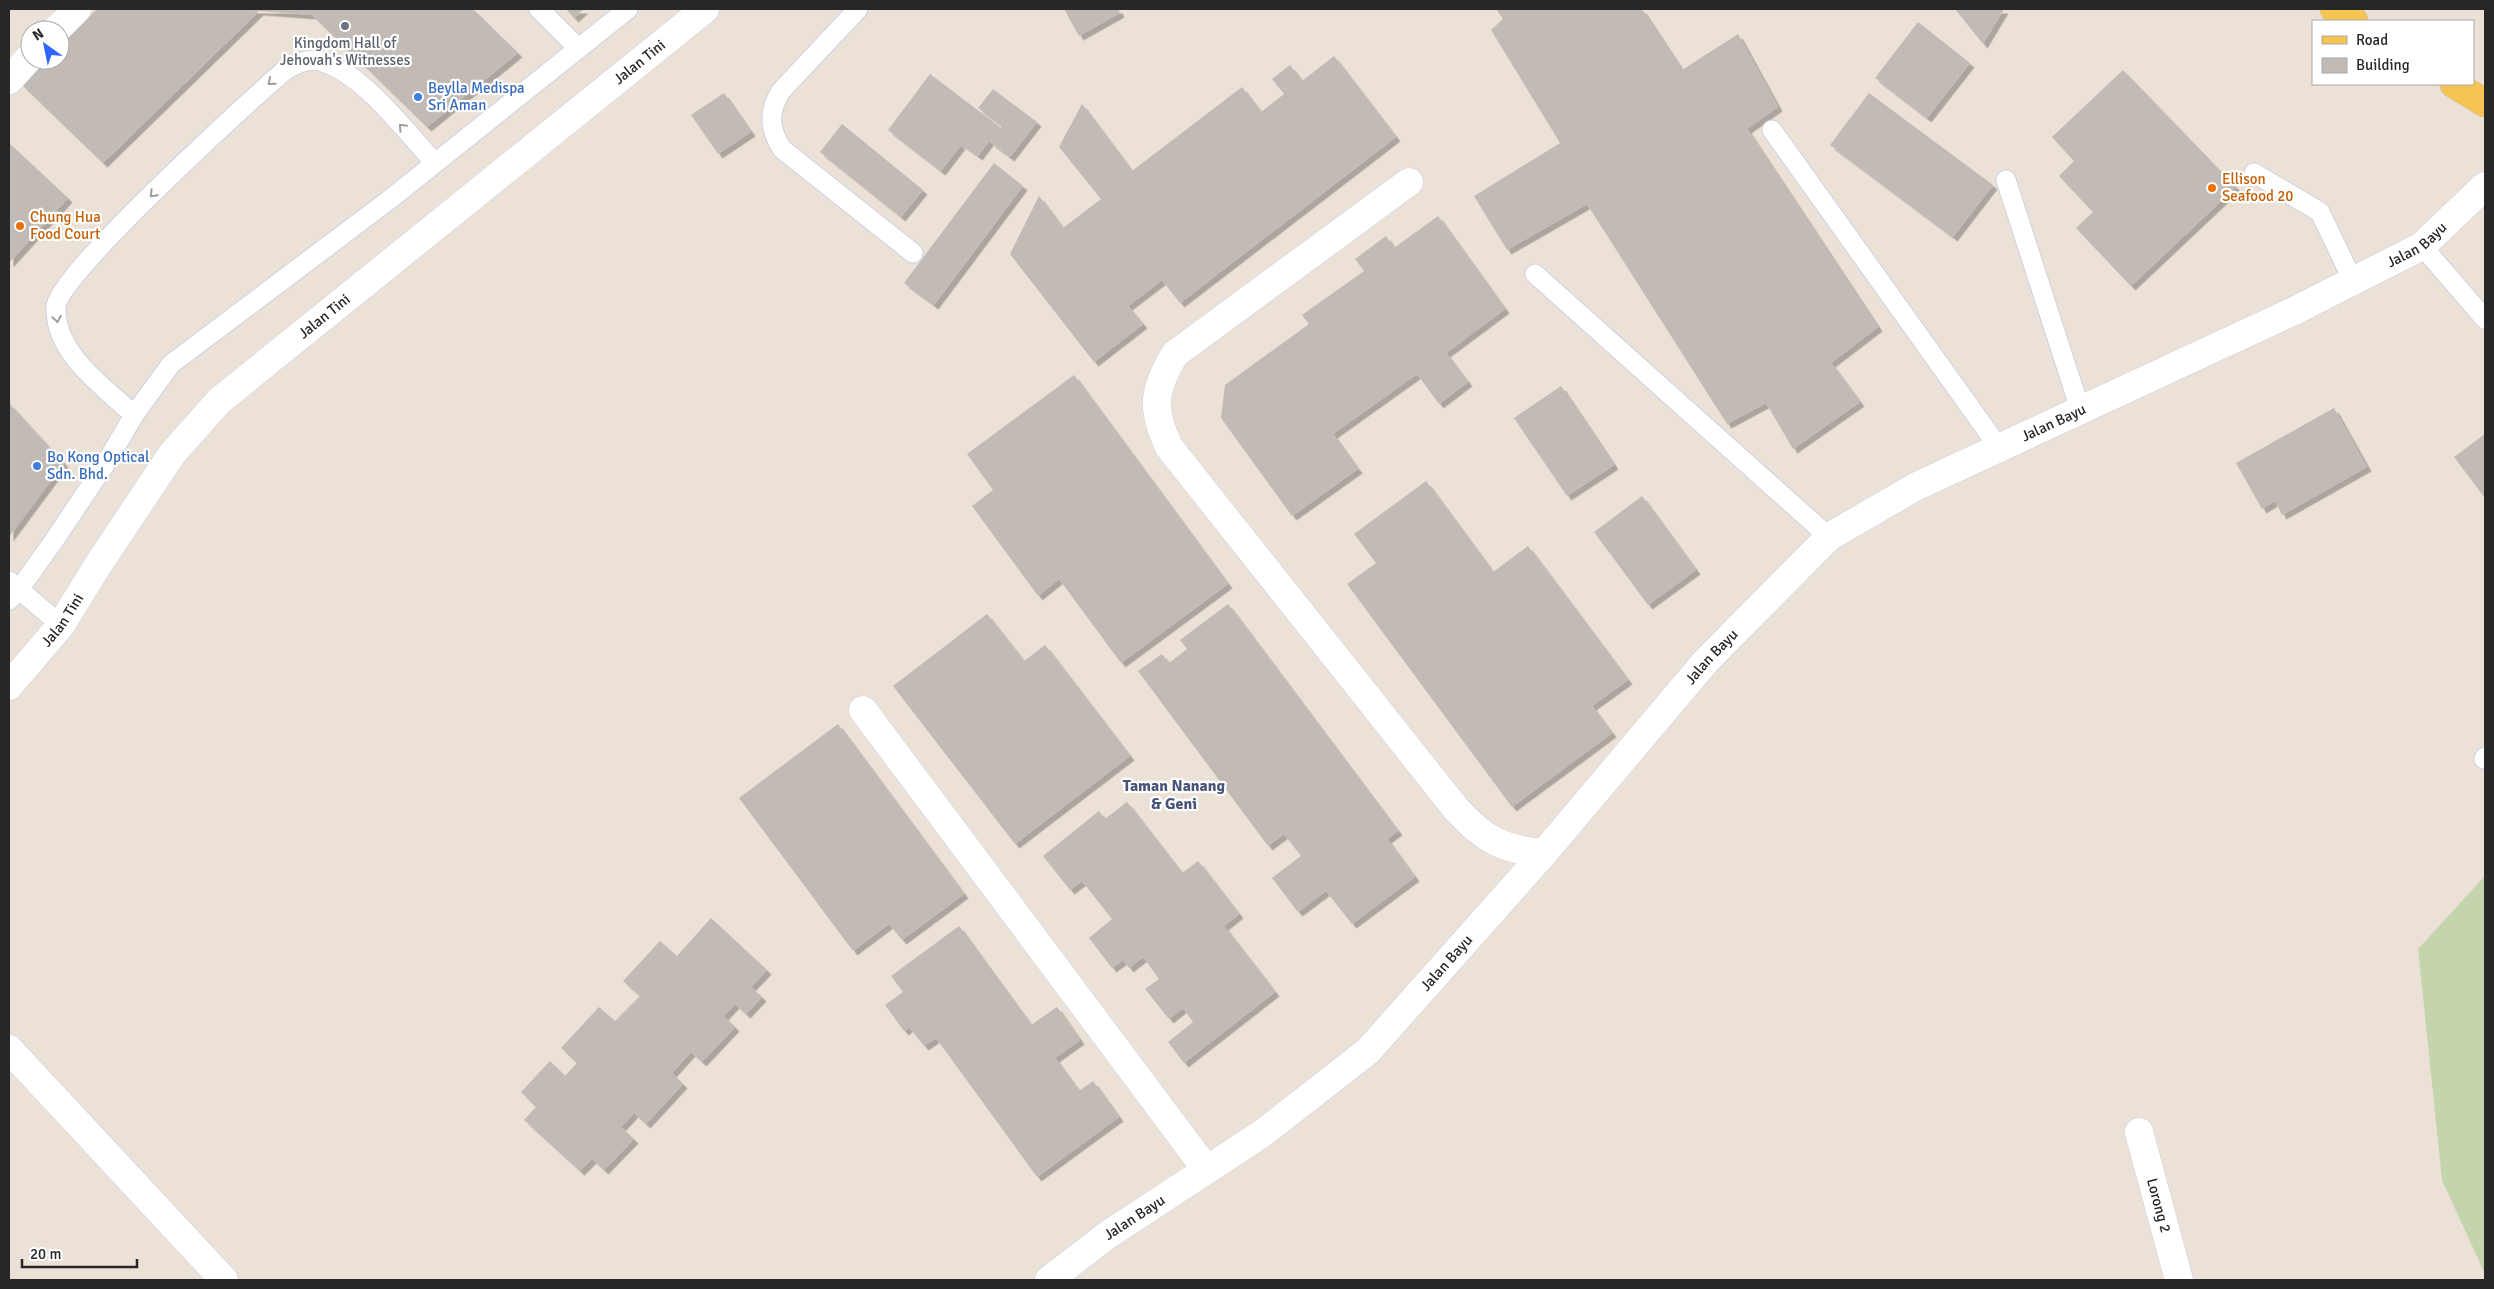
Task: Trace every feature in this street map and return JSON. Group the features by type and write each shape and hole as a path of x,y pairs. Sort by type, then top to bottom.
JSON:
{"main road":[{"path":"2334,9 2352,20"},
{"path":"2456,85 2485,103"}],"street":[{"path":"66,20 77,9"},
{"name":"Jalan Tini","path":"9,686 60,625 98,564 172,454 219,401 706,9"},
{"path":"9,80 20,68"},
{"path":"1409,182 1175,354 1162,376 1156,400 1159,424 1170,447 1457,810 1476,831 1499,845 1527,852 1544,853"},
{"name":"Jalan Bayu","path":"1049,1280 1106,1236 1263,1133 1368,1051 1544,853 1706,661 1829,537 1915,487 2296,310 2422,246 2485,186"},
{"path":"863,710 1206,1169"},
{"path":"9,1049 224,1280"},
{"name":"Lorong 2","path":"2139,1132 2180,1280"}],"lane":[{"path":"539,9 578,48"},
{"path":"60,625 12,591 106,463 134,415 172,364 435,163 628,9"},
{"path":"858,9 781,91 774,102 771,126 782,149 913,253"},
{"path":"134,415 94,379 72,353 59,331 55,306 63,290 98,250 171,175 284,71 298,62 319,61 344,72 368,92 435,163"},
{"path":"1772,130 2000,448"},
{"path":"2254,173 2320,212 2352,281"},
{"path":"2006,180 2080,409"},
{"path":"2422,246 2485,319"},
{"path":"1535,274 1829,537"}],"green space":[{"path":"2485,876 2485,1274 2442,1180 2418,949"}],"building":[{"path":"97,9 473,9 518,53 427,127 312,15 259,11 103,163 22,85 36,70 70,70 70,36"},
{"path":"566,9 584,9 574,18"},
{"path":"1064,9 1118,9 1120,13 1079,36"},
{"path":"1496,9 1642,9 1682,70 1738,34 1778,107 1747,129 1878,327 1831,363 1860,402 1793,449 1766,403 1727,424 1587,204 1507,250 1474,196 1560,143 1491,30 1503,19"},
{"path":"1955,9 2004,9 1983,44"},
{"path":"1918,22 1970,63 1927,118 1875,78"},
{"path":"1334,56 1396,137 1180,303 1162,280 1128,306 1143,324 1094,362 1010,254 1039,196 1063,228 1101,199 1059,147 1082,104 1132,171 1242,87 1261,112 1284,94 1272,79 1290,65 1302,81"},
{"path":"2123,70 2236,187 2131,286 2076,228 2093,212 2059,176 2074,161 2052,137"},
{"path":"930,74 1000,127 978,156 953,138 961,145 941,171 888,130"},
{"path":"993,89 1037,122 1010,157 990,142 1002,126 978,108"},
{"path":"724,93 751,132 718,154 691,115"},
{"path":"1869,93 1993,185 1953,237 1830,145"},
{"path":"842,124 923,190 901,217 820,152"},
{"path":"9,143 68,198 9,263"},
{"path":"994,163 1023,186 934,305 904,283"},
{"path":"1438,216 1505,309 1446,353 1468,382 1439,404 1417,374 1333,434 1358,469 1292,516 1221,418 1225,385 1309,324 1302,315 1364,271 1355,259 1386,236 1394,248"},
{"path":"1074,375 1228,584 1121,663 1059,579 1038,596 972,506 993,490 967,454"},
{"path":"1561,386 1614,465 1567,496 1514,418"},
{"path":"9,403 64,463 9,537"},
{"path":"2334,408 2367,467 2282,515 2275,501 2262,509 2236,463"},
{"path":"2485,434 2485,498 2454,457"},
{"path":"1426,481 1493,572 1528,546 1628,680 1592,706 1612,733 1512,807 1347,584 1376,563 1354,534"},
{"path":"1642,496 1696,570 1648,605 1594,532"},
{"path":"1228,604 1398,831 1387,839 1415,877 1352,924 1326,891 1298,912 1272,878 1301,856 1284,834 1268,846 1138,671 1162,654 1169,663 1187,649 1180,640"},
{"path":"987,614 1024,661 1045,645 1130,756 1015,844 893,686"},
{"path":"838,724 964,894 902,940 889,924 853,951 739,798"},
{"path":"1127,802 1182,873 1198,861 1239,914 1224,926 1275,992 1184,1063 1168,1042 1193,1022 1183,1008 1169,1019 1145,989 1159,979 1143,957 1129,968 1123,960 1112,968 1089,938 1112,919 1082,881 1070,890 1043,856 1099,811 1105,819"},
{"path":"711,918 767,970 751,987 762,997 746,1014 735,1004 724,1016 735,1027 702,1062 691,1052 672,1073 683,1084 646,1124 634,1113 621,1127 634,1139 604,1170 592,1159 580,1171 524,1120 536,1107 521,1092 550,1061 565,1076 577,1063 561,1048 599,1007 615,1021 640,996 623,981 660,941 677,956"},
{"path":"959,926 1031,1025 1057,1007 1080,1040 1055,1058 1079,1091 1093,1081 1119,1117 1037,1177 936,1038 924,1046 909,1027 904,1031 885,1005 903,992 891,976"}],"place":[{"name":"Kingdom Hall of Jehovah's Witnesses","path":"345,26"},
{"name":"Beylla Medispa Sri Aman","path":"418,97"},
{"name":"Ellison Seafood 20","path":"2212,188"},
{"name":"Chung Hua Food Court","path":"20,226"},
{"name":"Bo Kong Optical Sdn. Bhd.","path":"37,466"}],"district":[{"name":"Taman Nanang & Geni","path":"1174,795"}]}
